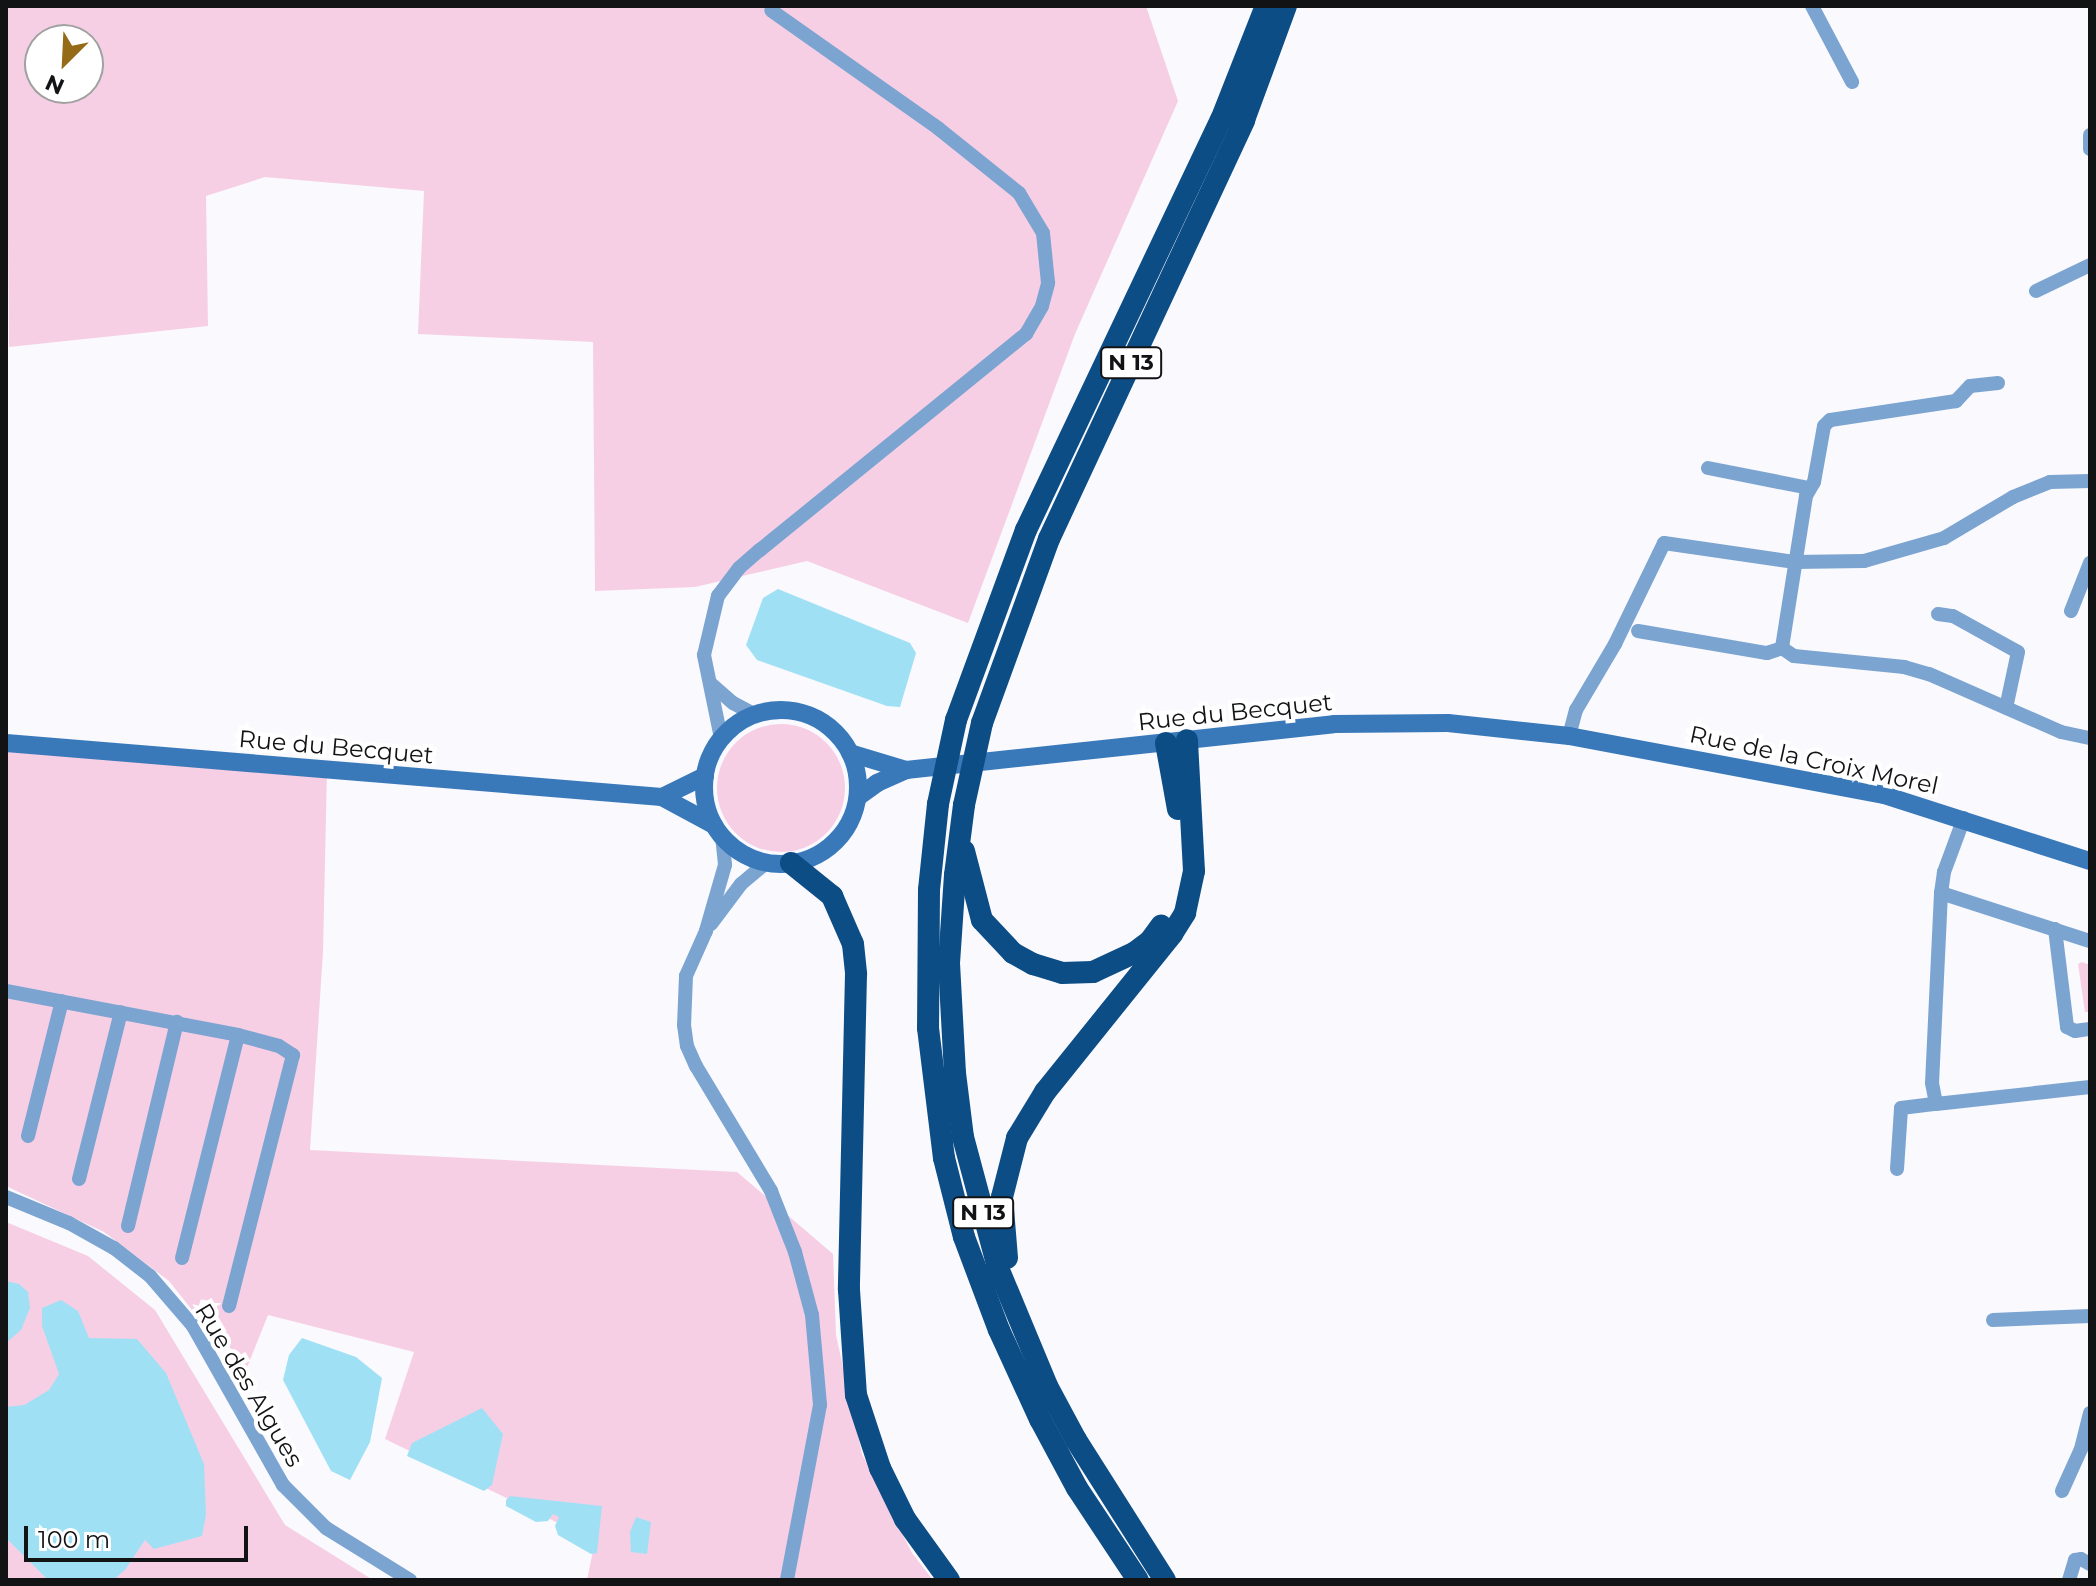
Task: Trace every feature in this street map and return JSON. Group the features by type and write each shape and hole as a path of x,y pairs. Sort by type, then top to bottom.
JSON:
{"highway":[{"name":"N 13","path":"1138,1580 1077,1488 1040,1419 999,1330 964,1237 944,1158 928,1028 929,890 938,804 956,720 1026,530 1221,120 1266,6"},
{"name":"N 13","path":"1165,1580 1076,1440 1016,1315 998,1268 963,1137 955,1073 949,963 960,833 982,723 1049,539 1244,120 1286,6"},
{"path":"960,833 974,899 982,920 1013,953 1033,964 1062,973 1093,972 1119,961 1150,941 1167,919 1180,887 1183,855 1177,794 1177,742"},
{"path":"1016,1315 1002,1216 1010,1155 1045,1092 1172,934 1185,913 1194,871 1177,742"},
{"path":"791,863 832,896 853,944 856,974 849,1290 856,1395 880,1468 905,1519 949,1580"}],"main road":[{"path":"794,710 813,716 830,726 850,753 858,777 858,797 848,826 828,849 791,863 767,862 744,854 718,831 705,799 705,776 710,756 721,738 737,723 754,714 794,710"},
{"name":"Rue du Becquet","path":"858,797 877,783 906,770 1348,724 1448,723 1569,736"},
{"name":"Rue de la Croix Morel","path":"1569,736 1884,795 1964,818 2090,861"},
{"name":"Rue du Becquet","path":"6,743 662,797 682,790 705,776"},
{"name":"Rue du Becquet","path":"850,753 906,770"},
{"name":"Rue du Becquet","path":"662,797 718,831"}],"street":[{"path":"1812,6 1852,82"},
{"path":"721,738 704,655 708,627 718,596 739,568 1026,334 1036,320 1048,283 1043,233 1029,204 1019,193 938,128 771,10"},
{"path":"2090,135 2090,149"},
{"path":"2036,291 2090,265"},
{"path":"1782,648 1794,562 1824,426 1830,420 1956,401 1970,386 1998,383"},
{"path":"1708,468 1809,488"},
{"path":"1569,736 1576,710 1615,644 1664,543 1794,562 1833,564 1896,554 1944,538 2032,488 2061,480 2090,481"},
{"path":"2071,611 2090,563"},
{"path":"1938,614 1953,616 2018,652 2006,708"},
{"path":"1638,631 1767,653 1782,648"},
{"path":"1782,648 1794,656 1904,667 1929,674 2061,732 2090,738"},
{"path":"710,682 733,703 754,714"},
{"path":"1936,1104 1932,1083 1941,893 1944,872 1964,818"},
{"path":"718,831 725,865 706,931 686,976 682,1001 687,1046 771,1191 795,1252 812,1315 820,1405 787,1580"},
{"path":"706,931 741,884 767,862"},
{"path":"1941,893 2090,941"},
{"path":"2055,929 2067,1027 2075,1031 2090,1029"},
{"path":"6,991 238,1035 279,1046 293,1055 293,1066 229,1306"},
{"path":"28,1136 62,1001"},
{"path":"79,1179 121,1012"},
{"path":"128,1226 177,1022"},
{"path":"182,1258 238,1035"},
{"path":"1897,1169 1901,1108 2090,1087"},
{"name":"Rue des Algues","path":"6,1197 69,1223 114,1248 150,1276 193,1326 283,1485 326,1528 410,1580"},
{"path":"1993,1320 2090,1316"},
{"path":"2062,1491 2086,1439 2090,1413"},
{"path":"2069,1580 2070,1565 2084,1561"}],"shaded area":[{"path":"6,6 1146,6 1178,101 1075,334 968,623 807,561 695,587 595,591 593,342 418,334 424,191 265,177 206,196 208,326 9,347"},
{"path":"781,724 805,729 826,743 840,764 845,788 840,812 826,833 805,847 781,852 757,847 736,833 722,812 717,788 722,764 736,743 757,729"},
{"path":"6,743 327,770 323,952 310,1150 737,1172 833,1254 836,1335 862,1454 912,1553 933,1580 587,1580 595,1541 385,1439 414,1352 268,1315 244,1375 169,1281 104,1232 6,1186"},
{"path":"2078,964 2090,965 2090,1012 2085,1012"},
{"path":"6,1222 88,1256 155,1310 285,1525 373,1580 6,1580"}],"water":[{"path":"778,589 910,643 916,653 900,707 887,706 757,660 746,645 763,598"},
{"path":"6,1281 19,1284 28,1292 30,1308 21,1330 6,1343"},
{"path":"61,1300 78,1311 89,1338 137,1339 166,1373 204,1464 206,1515 202,1536 154,1549 145,1540 125,1570 113,1580 48,1580 6,1538 6,1407 24,1405 49,1390 59,1374 42,1326 42,1308"},
{"path":"302,1338 356,1357 382,1378 370,1442 350,1480 331,1471 283,1380 289,1355"},
{"path":"482,1408 503,1434 492,1485 484,1491 407,1456 412,1443"},
{"path":"510,1496 602,1506 597,1553 591,1554 558,1535 555,1526 559,1517 553,1514 548,1521 536,1522 506,1506"},
{"path":"636,1517 651,1522 647,1554 631,1552 630,1532"}]}
